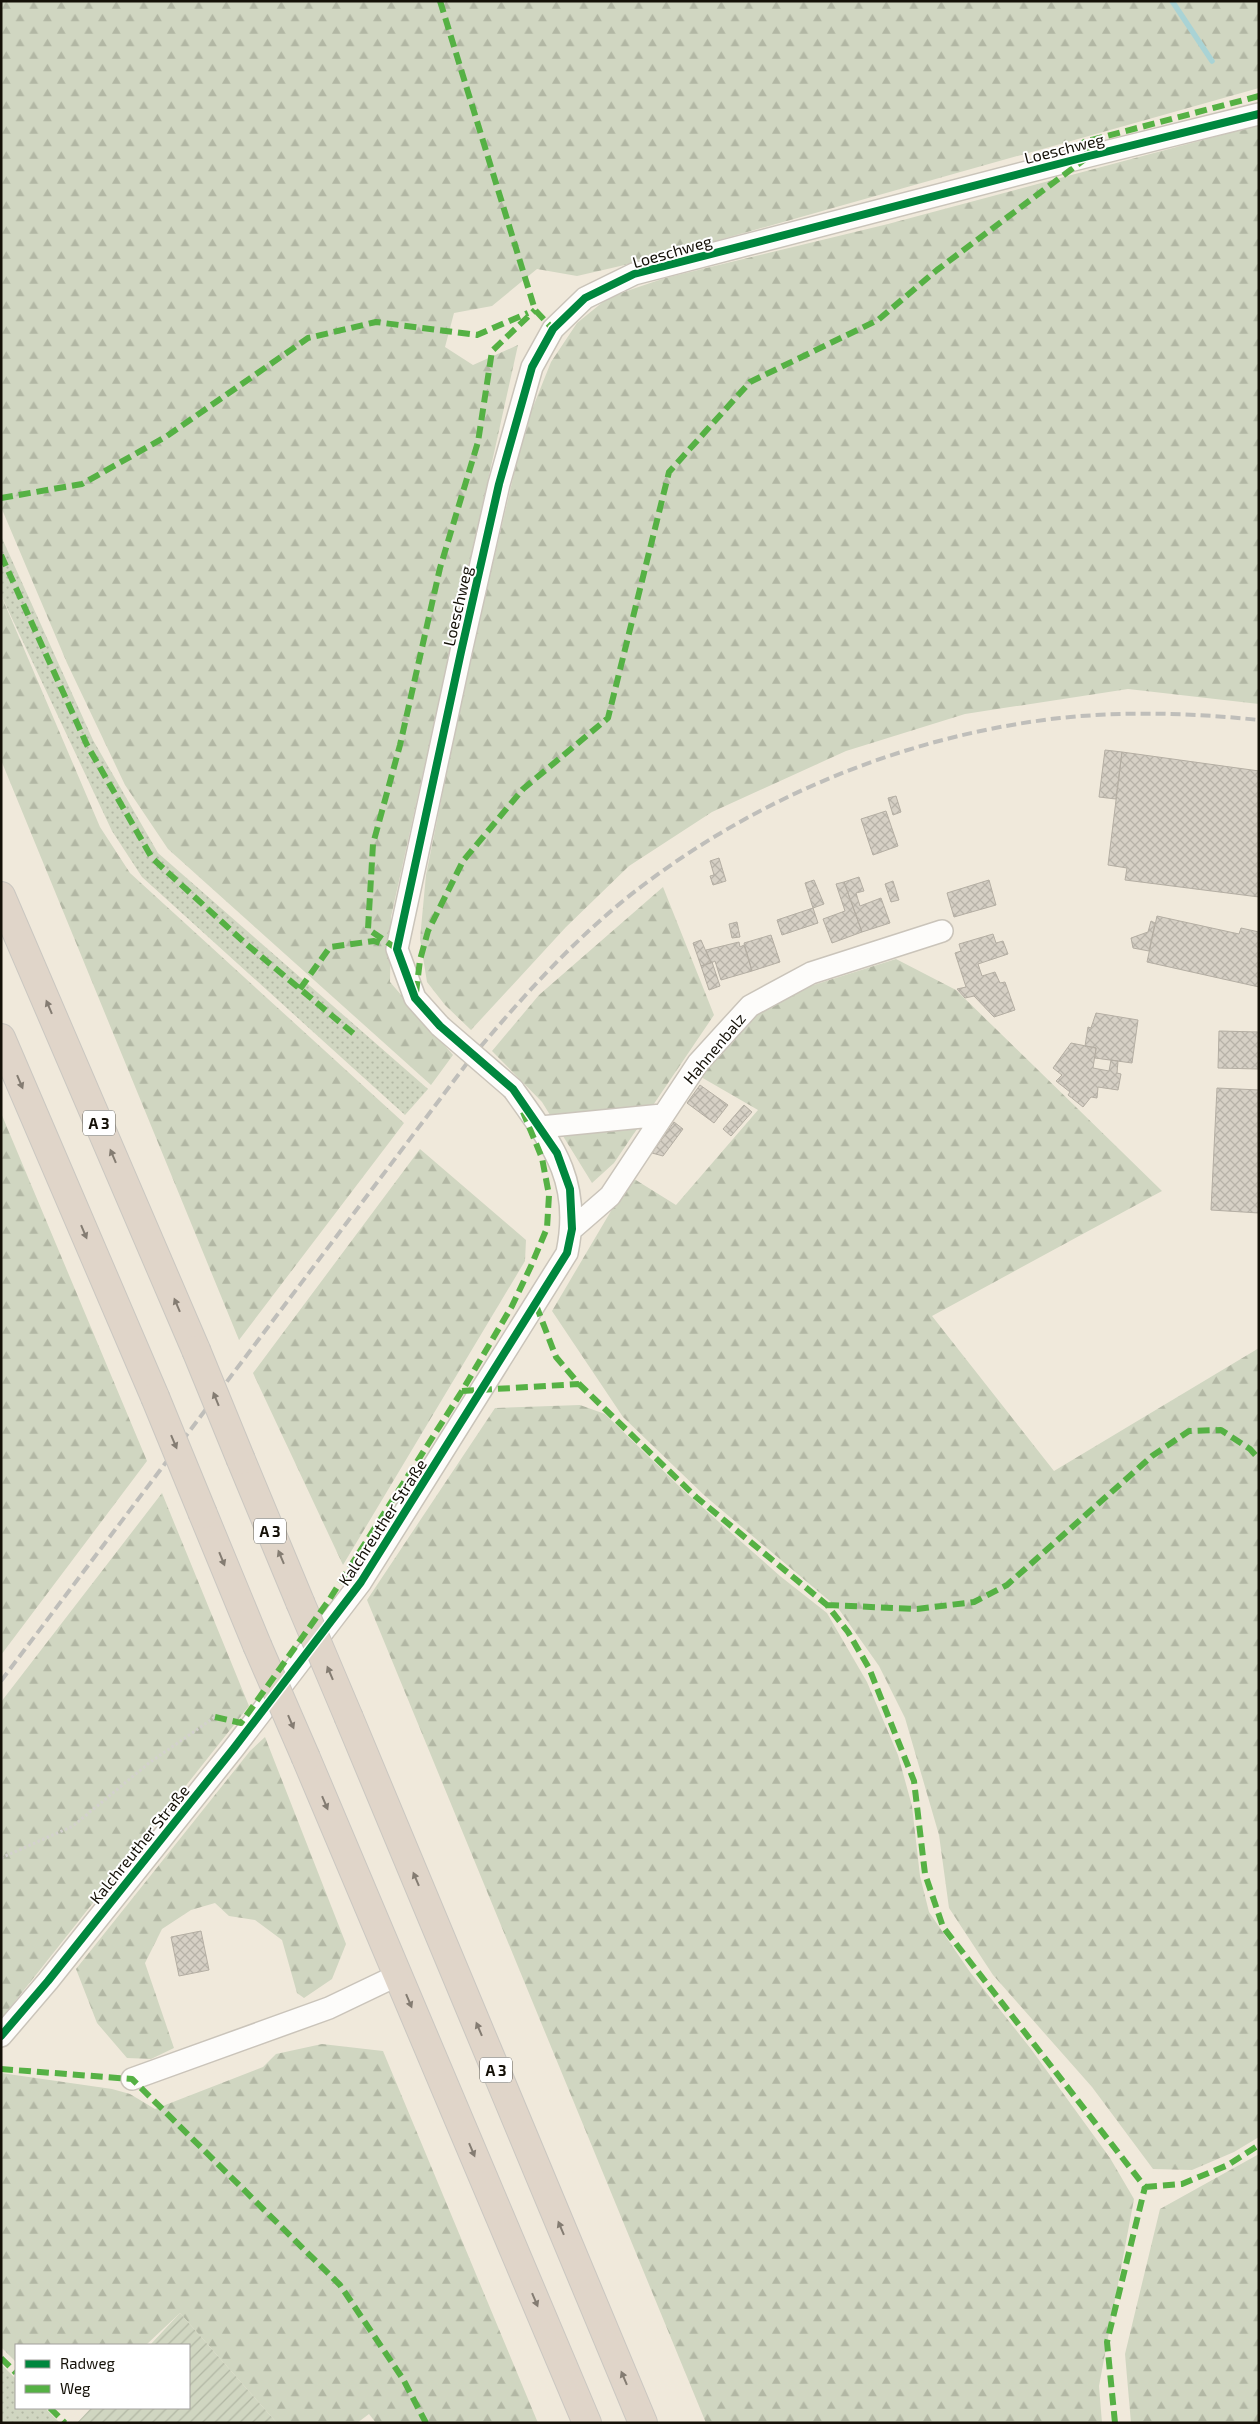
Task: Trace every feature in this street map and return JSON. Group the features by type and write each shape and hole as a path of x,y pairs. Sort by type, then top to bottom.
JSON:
{"highway":[{"name":"A 3","path":"1,896 196,1350 643,2423"},
{"path":"1,1038 155,1397 257,1645 587,2423"}],"street":[{"name":"Loeschweg","path":"415,998 397,948 497,493 532,367 553,329 585,298 642,272 1259,114"},
{"name":"Hahnenbalz","path":"572,1229 610,1196 698,1063 750,1006 811,974 942,930"},
{"name":"Kalchreuther Straße","path":"1,2036 48,1981 228,1756 361,1582 567,1253 572,1229 570,1189 557,1153 513,1089 440,1026 415,998"},
{"path":"541,1128 662,1115"},
{"path":"132,2079 329,2008 398,1975"}],"path":[{"path":"1,1858 73,1826 149,1763 215,1717"}],"green space":[{"path":"1,1 1259,1 1259,88 655,258 577,276 537,269 492,306 454,313 445,347 473,365 518,345 391,917 390,982 453,1055 431,1085 168,849 125,785 67,663 1,507"},
{"path":"1259,125 1259,704 1128,689 965,714 846,751 712,812 629,866 566,927 471,1030 445,1005 427,982 420,939 426,875 465,682 525,427 551,362 577,323 609,297 665,278 888,224"},
{"path":"1,536 93,740 158,853 428,1089 405,1115 142,877 112,831 1,595"},
{"path":"1,595 100,827 130,873 404,1123 239,1340 1,760"},
{"path":"663,887 714,1015 614,1163 592,1183 542,1102 492,1051 539,995"},
{"path":"896,959 956,990 1162,1191 932,1316 1054,1471 1259,1348 1259,2137 1234,2152 1192,2170 1153,2169 1092,2087 993,1975 949,1908 939,1835 905,1718 879,1666 838,1608 705,1496 623,1417 552,1311 631,1177 676,1205 758,1110 701,1077 745,1021 785,994"},
{"path":"1,1113 147,1461 1,1655"},
{"path":"420,1149 526,1240 525,1261 343,1565 253,1373"},
{"path":"580,1405 605,1414 684,1491 780,1576 827,1613 867,1682 898,1755 912,1806 920,1876 929,1912 970,1972 1031,2049 1110,2158 1134,2199 1099,2386 1102,2423 706,2423 367,1600 495,1408"},
{"path":"162,1493 249,1706 1,2019 1,1702"},
{"path":"265,1737 346,1944 332,1979 304,1998 297,1993 282,1940 255,1920 229,1916 215,1903 191,1910 162,1929 145,1963 174,2048 151,2059 127,2058 97,2023 76,1969 250,1751"},
{"path":"322,2044 383,2051 538,2423 376,2423 369,2414 357,2423 277,2423 180,2313 147,2344 15,2344 15,2361 1,2347 1,2073 112,2089 130,2094 155,2109 263,2067 276,2054"},
{"path":"1259,2154 1259,2423 1131,2423 1125,2354 1160,2209"},
{"path":"180,2313 277,2423 77,2423 90,2409 190,2409 190,2344 151,2344"},
{"path":"1,2364 15,2378 15,2409 46,2409 60,2423 1,2423"}],"building":[{"path":"1105,750 1122,752 1116,799 1099,797"},
{"path":"1122,752 1259,771 1259,897 1125,880 1127,868 1108,865"},
{"path":"896,796 901,812 893,815 888,798"},
{"path":"886,811 898,846 873,855 861,819"},
{"path":"719,858 726,881 713,885 710,876 714,875 710,861"},
{"path":"859,877 864,891 856,893 860,906 881,898 890,923 862,932 844,882"},
{"path":"814,880 824,904 813,908 805,883"},
{"path":"989,880 996,905 954,917 947,893"},
{"path":"893,881 899,900 891,902 885,884"},
{"path":"844,882 862,932 832,943 823,919 845,911 836,884"},
{"path":"813,908 818,923 782,935 777,920"},
{"path":"1157,916 1239,934 1241,928 1259,932 1259,987 1147,962"},
{"path":"1151,921 1155,923 1149,951 1133,948 1131,938 1148,932"},
{"path":"737,922 740,937 732,938 729,924"},
{"path":"993,934 996,943 1003,941 1008,954 978,964 982,976 995,972 1000,983 1005,982 1015,1010 994,1017 974,996 965,998 957,989 966,987 955,953 961,951 959,944"},
{"path":"771,935 780,962 752,971 744,943"},
{"path":"701,940 711,963 701,966 693,943"},
{"path":"739,942 740,947 744,945 752,971 721,980 715,961 711,963 706,950"},
{"path":"712,962 720,986 709,990 701,966"},
{"path":"1096,1013 1138,1020 1132,1063 1095,1058 1096,1048 1085,1046 1088,1027 1091,1028"},
{"path":"1219,1031 1259,1032 1259,1069 1218,1068"},
{"path":"1071,1043 1096,1048 1093,1068 1109,1071 1111,1060 1118,1061 1117,1073 1121,1074 1118,1090 1098,1087 1097,1098 1091,1097 1083,1107 1068,1095 1070,1092 1056,1081 1062,1075 1053,1068"},
{"path":"700,1085 728,1105 714,1123 687,1103"},
{"path":"1217,1088 1259,1090 1259,1213 1211,1210"},
{"path":"744,1105 752,1112 731,1136 723,1129"},
{"path":"674,1122 683,1129 663,1156 652,1153"},
{"path":"201,1931 209,1970 179,1976 171,1937"}],"waterway":[{"path":"1172,1 1212,61"}],"railway":[{"path":"1,1681 471,1058 553,966 621,902 692,851 740,822 790,796 842,773 895,754 949,738 1004,726 1060,718 1110,714 1160,714 1259,720"}],"marked path":[{"path":"440,1 535,310 553,329"},
{"path":"416,993 420,960 428,931 463,861 523,789 608,718 669,472 750,382 878,320 937,270 1089,156 1084,142 1259,96"},
{"path":"397,949 368,929 373,844 400,745 440,568 478,442 492,351 535,310"},
{"path":"1,498 82,484 167,436 308,338 376,322 477,335 528,313"},
{"path":"1,555 87,745 152,858 245,943 354,1034"},
{"path":"300,989 330,947 374,941 385,945"},
{"path":"215,1717 241,1723 329,1600 462,1391 512,1306 547,1228 549,1195 542,1158 523,1112"},
{"path":"536,1305 556,1357 579,1384 696,1497 827,1605 848,1632 869,1668 914,1781 925,1874 943,1927 1145,2187"},
{"path":"462,1391 579,1384"},
{"path":"827,1605 917,1609 974,1602 1007,1585 1152,1456 1189,1431 1221,1430 1250,1449 1259,1459"},
{"path":"1,2069 132,2079 340,2285 403,2379 426,2423"},
{"path":"1145,2187 1182,2184 1228,2165 1259,2145"},
{"path":"1115,2423 1107,2342 1145,2187"},
{"path":"1,2358 15,2372"},
{"path":"51,2409 65,2423"}],"cycle path":[{"path":"1,2036 48,1981 234,1748 361,1582 567,1253 572,1229 570,1189 557,1153 513,1089 440,1026 415,998 397,949 499,484 532,367 553,329 585,298 634,274 1259,114"}]}
